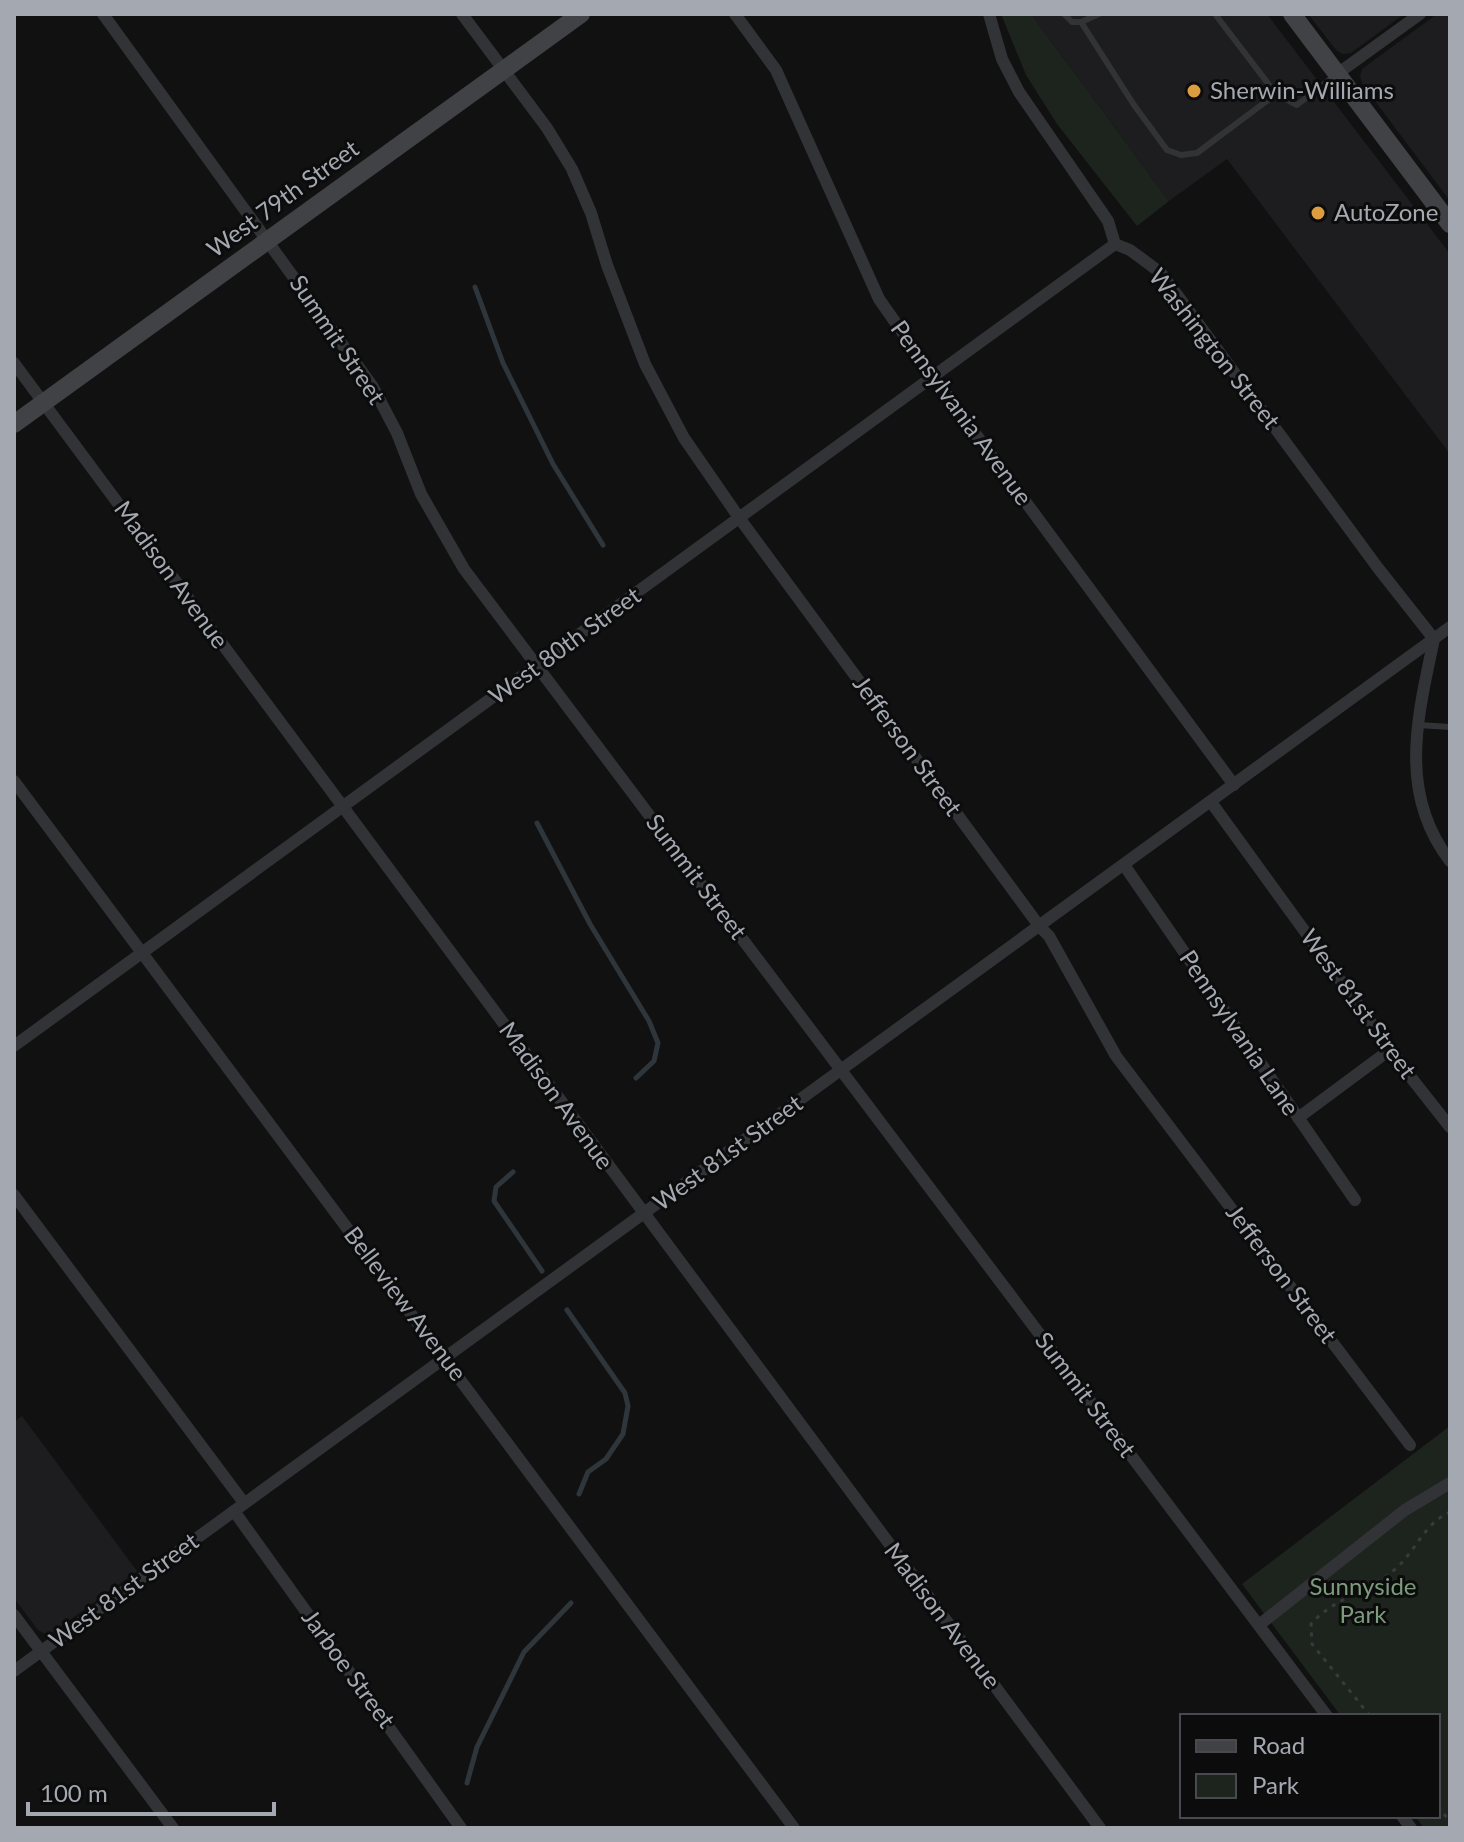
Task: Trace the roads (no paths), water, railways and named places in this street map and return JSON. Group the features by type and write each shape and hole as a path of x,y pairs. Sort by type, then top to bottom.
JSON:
{"street":[{"name":"Summit Street","path":"103,14 373,387 397,433 421,494 464,569 1326,1714"},
{"name":"Jefferson Street","path":"462,14 547,128 572,169 645,364 684,438 740,519 1049,936 1116,1056 1410,1445"},
{"name":"West 79th Street","path":"14,424 581,14"},
{"name":"Pennsylvania Avenue","path":"735,14 776,70 879,299 1234,785"},
{"path":"989,14 1002,59 1019,92 1108,221 1115,244"},
{"path":"1292,14 1450,224"},
{"path":"1337,74 1420,14"},
{"name":"West 80th Street","path":"14,1046 1115,244"},
{"name":"Washington Street","path":"1115,244 1130,250 1161,273 1378,568 1434,639"},
{"name":"Madison Avenue","path":"14,363 1100,1828"},
{"name":"West 81st Street","path":"14,1671 1450,627"},
{"path":"1434,639 1414,762 1421,806 1450,861"},
{"name":"Belleview Avenue","path":"14,781 794,1828"},
{"name":"West 81st Street","path":"1211,802 1450,1127"},
{"name":"Pennsylvania Lane","path":"1124,865 1355,1200"},
{"path":"1298,1118 1391,1049"},
{"name":"Jarboe Street","path":"14,1195 239,1507 461,1828"},
{"path":"1259,1625 1405,1510 1450,1483"},
{"path":"14,1615 173,1828"}],"lane":[{"path":"1064,14 1072,22 1081,22 1099,14"},
{"path":"1215,14 1276,94 1297,105 1337,74"},
{"path":"1081,22 1167,150 1181,155 1197,153 1276,94"},
{"path":"1418,725 1450,727"}],"waterway":[{"path":"475,287 503,363 553,464 603,545"},
{"path":"537,823 590,924 649,1021 658,1043 654,1061 636,1078"},
{"path":"513,1172 496,1187 494,1201 542,1271"},
{"path":"567,1310 625,1393 628,1406 623,1434 606,1459 588,1472 579,1494"},
{"path":"467,1783 477,1747 524,1652 571,1603"}],"place":[{"name":"Sherwin-Williams","path":"1194,91"},
{"name":"AutoZone","path":"1318,213"}],"park label":[{"name":"Sunnyside Park","path":"1363,1601"}]}
